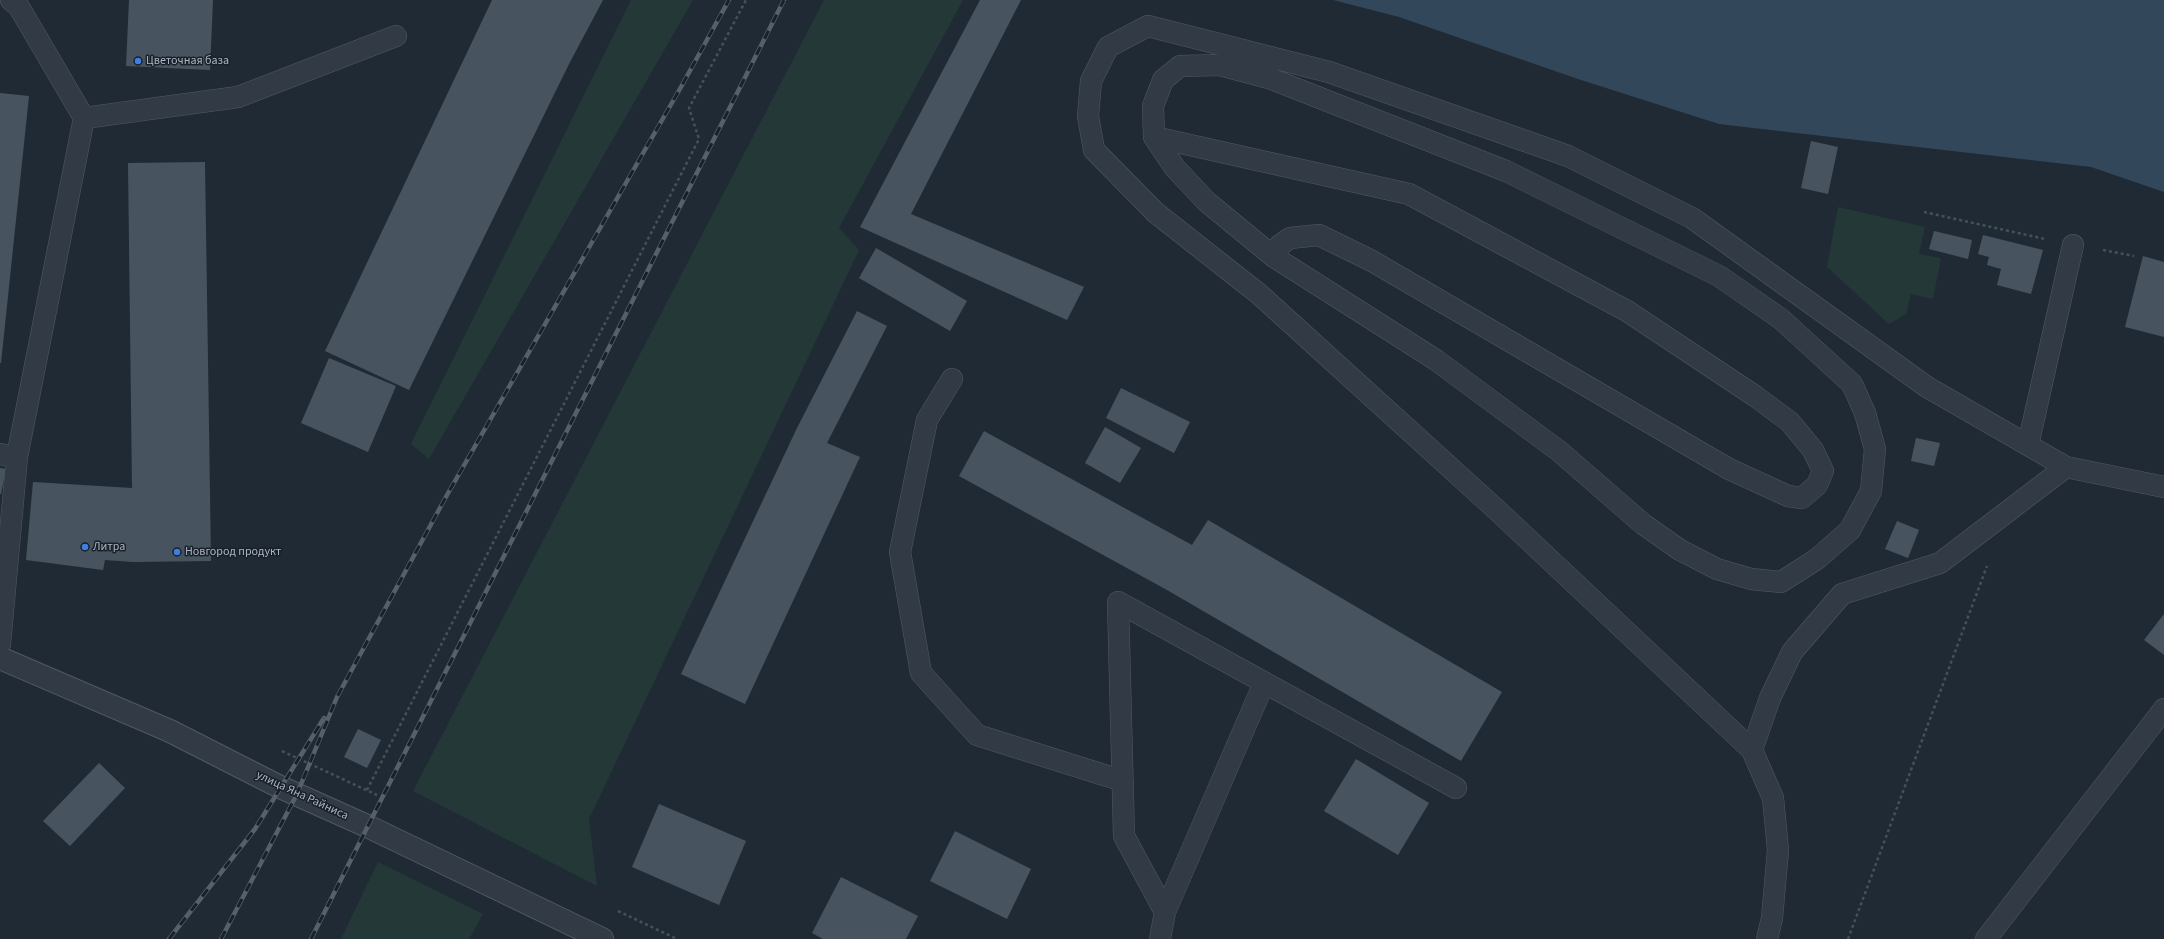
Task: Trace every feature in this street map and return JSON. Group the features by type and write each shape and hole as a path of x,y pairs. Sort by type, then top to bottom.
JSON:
{"street":[{"name":"улица Яна Райниса","path":"0,658 170,731 280,787 367,826 602,939"}],"lane":[{"path":"0,644 9,456 84,118 19,7 11,0"},
{"path":"1766,939 1772,918 1778,850 1773,798 1752,750 1500,512 1259,294 1156,213 1094,150 1088,116 1091,81 1108,47 1148,26 1329,72 1568,156 1692,218 1927,387 2066,467 2164,487"},
{"path":"84,118 238,97 396,36"},
{"path":"1220,65 1270,78 1506,171 1719,276 1781,319 1852,384 1865,413 1875,450 1871,491 1850,530 1817,559 1780,582 1751,579 1716,569 1680,550 1643,524 1559,451 1436,360 1274,257 1207,202 1175,168 1154,137 1153,106 1163,80 1180,66 1220,65"},
{"path":"1154,137 1409,194 1627,311 1755,396 1790,422 1813,450 1823,471 1817,485 1802,498 1788,496 1729,469 1372,261 1319,235 1290,238 1280,245 1274,257"},
{"path":"2028,445 2073,245"},
{"path":"952,379 926,420 900,552 921,673 977,735 1123,781"},
{"path":"1752,750 1770,698 1792,652 1842,594 1940,564 2066,467"},
{"path":"1165,912 1124,836 1118,602 1456,788"},
{"path":"1160,939 1165,912 1264,683"},
{"path":"1986,939 2164,710"}],"path":[{"path":"367,790 699,139 689,108 746,0"},
{"path":"1924,212 2073,245 2134,256"},
{"path":"1848,939 1988,563"}],"green space":[{"path":"631,0 693,0 429,459 411,444"},
{"path":"824,0 963,0 839,228 859,250 589,819 597,886 413,791"},
{"path":"1838,207 1925,227 1919,254 1941,258 1933,299 1911,294 1906,314 1889,324 1827,267"},
{"path":"378,862 483,914 469,939 341,939"}],"water":[{"path":"1333,0 2164,0 2164,192 2091,167 1719,124 1578,79 1399,17"}],"building":[{"path":"129,0 213,0 210,70 126,66"},
{"path":"492,0 603,0 569,64 409,390 325,351"},
{"path":"980,0 1021,0 911,214 1084,287 1067,320 860,227"},
{"path":"0,93 29,96 1,363 0,363"},
{"path":"1811,141 1838,147 1828,194 1801,188"},
{"path":"205,162 211,561 133,562 105,560 103,570 26,560 33,482 132,488 128,163"},
{"path":"1934,231 1972,240 1968,259 1929,249"},
{"path":"1983,235 2043,250 2031,294 1997,285 2001,269 1987,265 1989,257 1978,254"},
{"path":"876,248 967,301 950,331 859,278"},
{"path":"2143,256 2164,262 2164,337 2125,327"},
{"path":"857,311 887,326 827,443 860,457 745,704 681,674 797,428"},
{"path":"329,358 396,386 368,452 301,423"},
{"path":"1121,388 1190,422 1174,453 1106,418"},
{"path":"1105,427 1141,448 1120,483 1085,463"},
{"path":"984,431 1192,545 1208,520 1502,692 1461,761 1167,590 959,476"},
{"path":"1916,438 1940,443 1934,466 1911,461"},
{"path":"0,468 6,469 1,494 0,494"},
{"path":"1897,521 1919,530 1908,558 1885,549"},
{"path":"2164,614 2164,655 2144,640"},
{"path":"358,729 381,740 367,768 344,757"},
{"path":"1356,759 1429,803 1398,855 1324,811"},
{"path":"99,763 125,788 70,846 43,821"},
{"path":"659,804 746,841 719,905 632,867"},
{"path":"955,831 1031,869 1007,919 930,881"},
{"path":"841,877 918,916 906,939 823,939 812,933"}],"railway":[{"path":"221,939 297,794 337,697 447,495 681,87 729,0"},
{"path":"311,939 784,0"},
{"path":"169,939 255,829 324,718"}],"place":[{"name":"Цветочная база","path":"138,61"},
{"name":"Литра","path":"85,547"},
{"name":"Новгород продукт","path":"177,552"}]}
